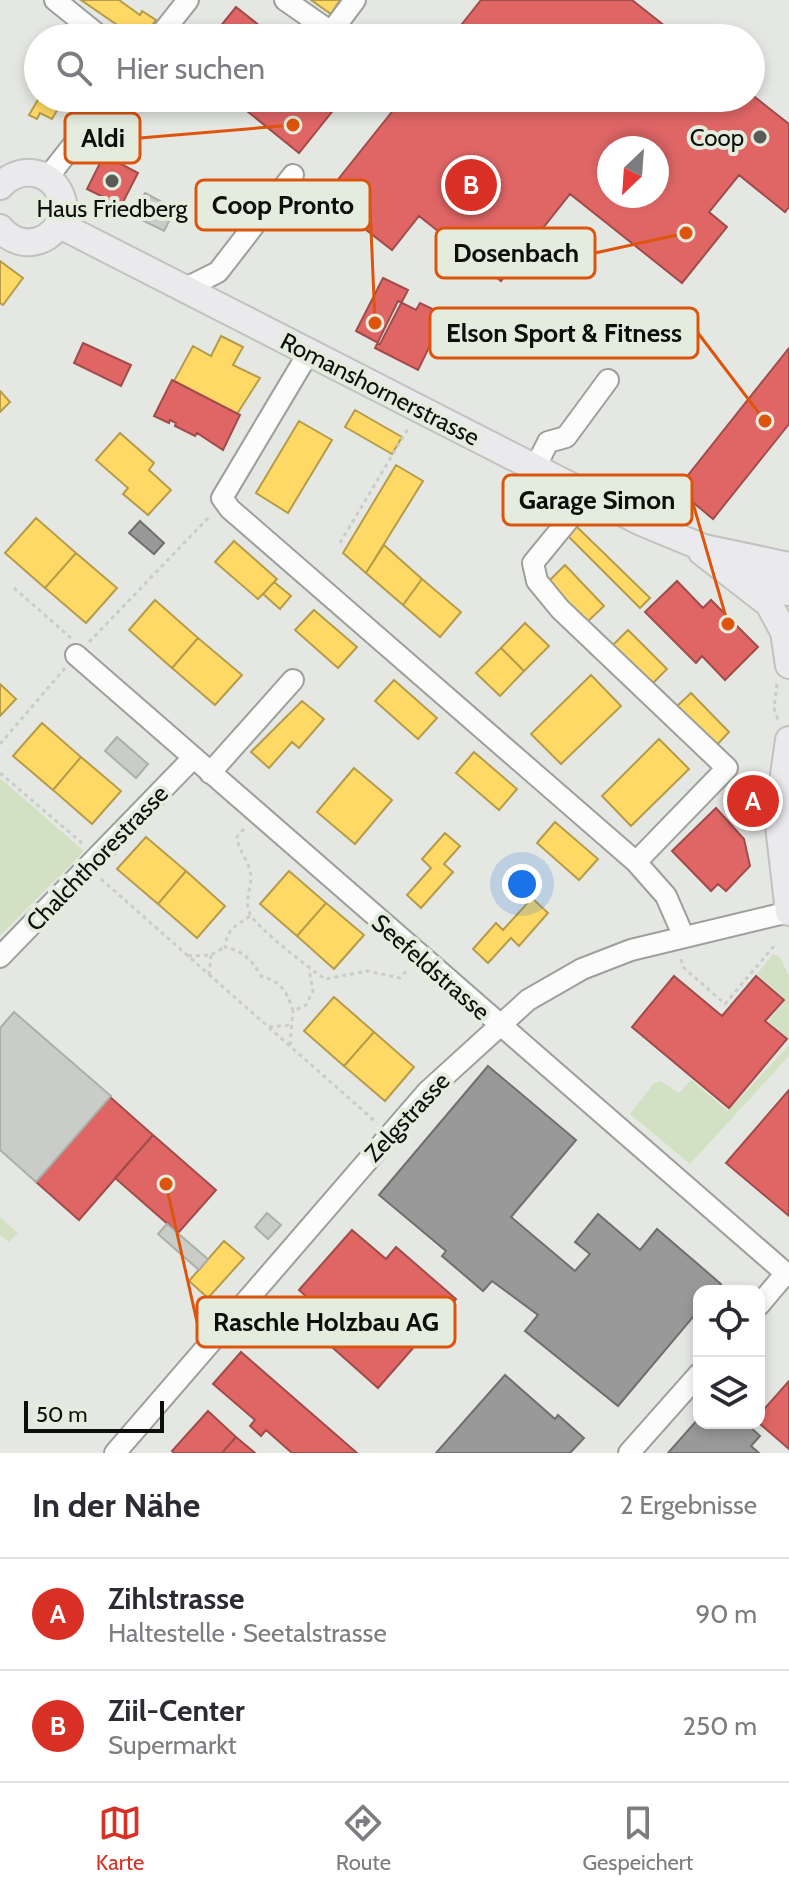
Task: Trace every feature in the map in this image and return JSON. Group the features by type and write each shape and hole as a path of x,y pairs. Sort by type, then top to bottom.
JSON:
{"main road":[{"path":"1,231 18,241 37,242 60,225 63,198 48,177 22,172 2,179"},
{"name":"Romanshornerstrasse","path":"60,225 588,496 693,538 789,566"},
{"path":"693,538 769,604 784,632 789,665"},
{"name":"Romanshornerstrasse","path":"693,538 789,592"},
{"path":"789,740 778,827 789,912"}],"street":[{"path":"55,0 85,24"},
{"path":"169,24 188,0"},
{"path":"285,0 320,24"},
{"path":"337,24 355,0"},
{"path":"48,177 99,112"},
{"path":"184,289 218,272 293,175"},
{"path":"215,305 218,272"},
{"path":"309,352 222,498 230,509 636,862 666,896 681,944"},
{"path":"535,468 548,442 566,437 608,380"},
{"path":"588,496 533,563 537,581 560,609 727,768 636,862"},
{"name":"Seefeldstrasse","path":"79,652 193,758 419,957 788,1274"},
{"path":"210,773 293,680"},
{"name":"Chalchthorestrasse","path":"0,957 193,758"},
{"name":"Zelgstrasse","path":"115,1453 389,1133 497,1025 528,1000 582,969 789,912"},
{"path":"765,1299 788,1274"},
{"path":"629,1453 693,1381"}],"path":[{"path":"340,543 413,420"},
{"path":"667,480 693,538"},
{"path":"0,744 79,652 203,525 222,498"},
{"path":"14,588 79,652"},
{"path":"0,773 188,956 389,1133"},
{"path":"257,814 237,837 238,847 252,875 247,898 250,916 309,969 325,979 367,971 400,978 419,957"},
{"path":"225,947 227,935 233,926 250,916"},
{"path":"681,944 683,967 725,1004 774,946"},
{"path":"188,956 211,955 225,947 239,950 253,962 261,976 276,981 287,992 293,1011 289,1025 290,1045"},
{"path":"209,975 211,955"},
{"path":"293,1011 306,1005 313,991 309,969"},
{"path":"269,1027 289,1025"}],"green space":[{"path":"0,778 84,851 0,936"},
{"path":"773,954 780,957 789,976 789,1040 768,1021 786,1000 757,974"},
{"path":"789,1045 789,1056 690,1164 630,1114 654,1083 661,1081 679,1093 691,1080 728,1111"},
{"path":"0,1217 18,1233 9,1242 0,1235"}],"building: Wohnen":[{"path":"81,0 119,0 140,15 142,11 156,20 153,24 116,24"},
{"path":"311,0 340,0 331,14"},
{"path":"31,112 56,112 52,119 40,113 37,119 29,115"},
{"path":"0,261 23,278 3,305 0,303"},
{"path":"221,336 243,347 233,365 260,378 237,414 174,381 193,346 211,356"},
{"path":"0,391 10,402 0,412"},
{"path":"355,410 402,437 392,454 345,427"},
{"path":"299,421 332,440 288,513 256,493"},
{"path":"120,433 154,463 149,470 171,490 148,515 123,494 128,488 96,460"},
{"path":"396,465 423,481 366,573 343,553"},
{"path":"36,518 76,553 45,588 5,553"},
{"path":"576,526 650,598 640,608 567,535"},
{"path":"234,541 277,579 258,599 215,562"},
{"path":"384,545 422,579 403,605 366,573"},
{"path":"76,553 117,588 86,623 45,588"},
{"path":"565,565 604,606 586,623 547,583"},
{"path":"422,579 461,612 440,637 403,605"},
{"path":"274,582 291,596 280,609 263,594"},
{"path":"155,600 198,638 172,668 129,630"},
{"path":"314,610 357,647 338,668 295,630"},
{"path":"525,623 549,646 524,671 501,648"},
{"path":"628,630 667,669 649,687 611,647"},
{"path":"198,638 242,675 215,705 172,668"},
{"path":"501,648 524,671 500,696 476,673"},
{"path":"591,675 621,706 561,764 531,734"},
{"path":"394,680 437,718 418,739 375,701"},
{"path":"0,684 16,699 0,716"},
{"path":"691,693 729,732 712,750 673,710"},
{"path":"302,701 324,719 299,748 292,742 269,768 251,752"},
{"path":"42,723 81,757 53,790 13,756"},
{"path":"659,739 689,769 631,826 602,796"},
{"path":"474,752 517,789 499,810 456,773"},
{"path":"81,757 121,791 92,824 53,790"},
{"path":"354,768 392,800 355,844 317,812"},
{"path":"555,822 598,859 579,880 537,843"},
{"path":"445,833 460,846 444,864 453,872 421,908 407,895 431,868 422,859"},
{"path":"146,837 186,871 158,904 117,869"},
{"path":"186,871 225,906 197,938 158,904"},
{"path":"289,871 326,903 297,936 260,904"},
{"path":"532,898 548,913 519,946 511,938 488,963 473,949 496,923 503,930"},
{"path":"326,903 364,935 334,969 297,936"},
{"path":"334,997 374,1032 344,1066 304,1031"},
{"path":"374,1032 414,1067 385,1101 344,1066"},
{"path":"224,1241 244,1258 208,1298 189,1281"}],"building: Handel":[{"path":"481,0 632,0 662,24 462,24"},
{"path":"236,7 257,24 222,24"},
{"path":"765,105 789,124 789,207 785,212 739,175 709,212 727,227 682,283 570,194 501,281 419,216 392,250 324,197 392,112 765,112"},
{"path":"248,112 332,112 299,153"},
{"name":"Haus Friedberg","path":"104,155 138,173 121,206 87,189"},
{"path":"383,278 408,290 380,344 356,331"},
{"path":"398,301 416,310 420,303 445,315 418,370 375,348"},
{"path":"83,343 131,365 121,386 74,363"},
{"path":"789,348 789,424 713,519 677,489"},
{"path":"172,380 240,415 223,450 197,433 195,436 170,420 169,423 154,416"},
{"path":"677,581 703,608 711,600 758,647 725,680 702,656 696,663 645,612"},
{"path":"716,808 744,839 750,866 726,891 718,884 711,891 672,851"},
{"path":"674,976 722,1016 756,976 784,1000 765,1021 787,1039 729,1108 632,1027"},
{"path":"789,1090 789,1216 726,1163"},
{"path":"110,1097 153,1135 79,1220 36,1182"},
{"path":"153,1135 216,1190 178,1233 115,1178"},
{"path":"352,1230 386,1259 396,1247 456,1299 378,1388 315,1332 329,1317 299,1290"},
{"path":"241,1352 357,1453 292,1453 266,1430 261,1436 250,1426 255,1420 213,1384"},
{"path":"789,1381 789,1449 765,1428 765,1408"},
{"path":"208,1411 236,1437 222,1453 174,1453 172,1451"},
{"path":"236,1437 255,1453 222,1453"}],"building: Industrie":[{"path":"140,521 164,543 154,554 129,533"},
{"path":"488,1066 576,1140 511,1217 575,1271 590,1254 575,1242 598,1214 640,1250 657,1229 721,1284 693,1285 693,1317 618,1406 525,1331 538,1315 492,1281 483,1291 442,1256 446,1251 379,1195"},
{"path":"505,1375 555,1419 558,1415 584,1438 570,1453 436,1453"},
{"path":"693,1425 693,1429 752,1429 760,1436 751,1446 759,1453 668,1453"}],"building: Sonstige":[{"path":"145,193 175,209 164,231 134,216"},
{"path":"117,737 148,764 136,778 105,751"},
{"path":"14,1012 111,1096 36,1182 0,1150 0,1028"},
{"path":"267,1213 281,1225 268,1239 255,1227"},
{"path":"167,1224 208,1259 199,1270 158,1234"}],"place":[{"name":"Aldi","path":"293,125"},
{"name":"Coop","path":"760,137"},
{"name":"Haus Friedberg","path":"112,181"},
{"name":"Ziil-Center","path":"471,185"},
{"name":"Dosenbach","path":"686,233"},
{"name":"Coop Pronto","path":"375,323"},
{"name":"Elson Sport & Fitness","path":"765,421"},
{"name":"Garage Simon","path":"728,624"},
{"name":"Zihlstrasse","path":"753,801"},
{"name":"Raschle Holzbau AG","path":"166,1184"}]}
